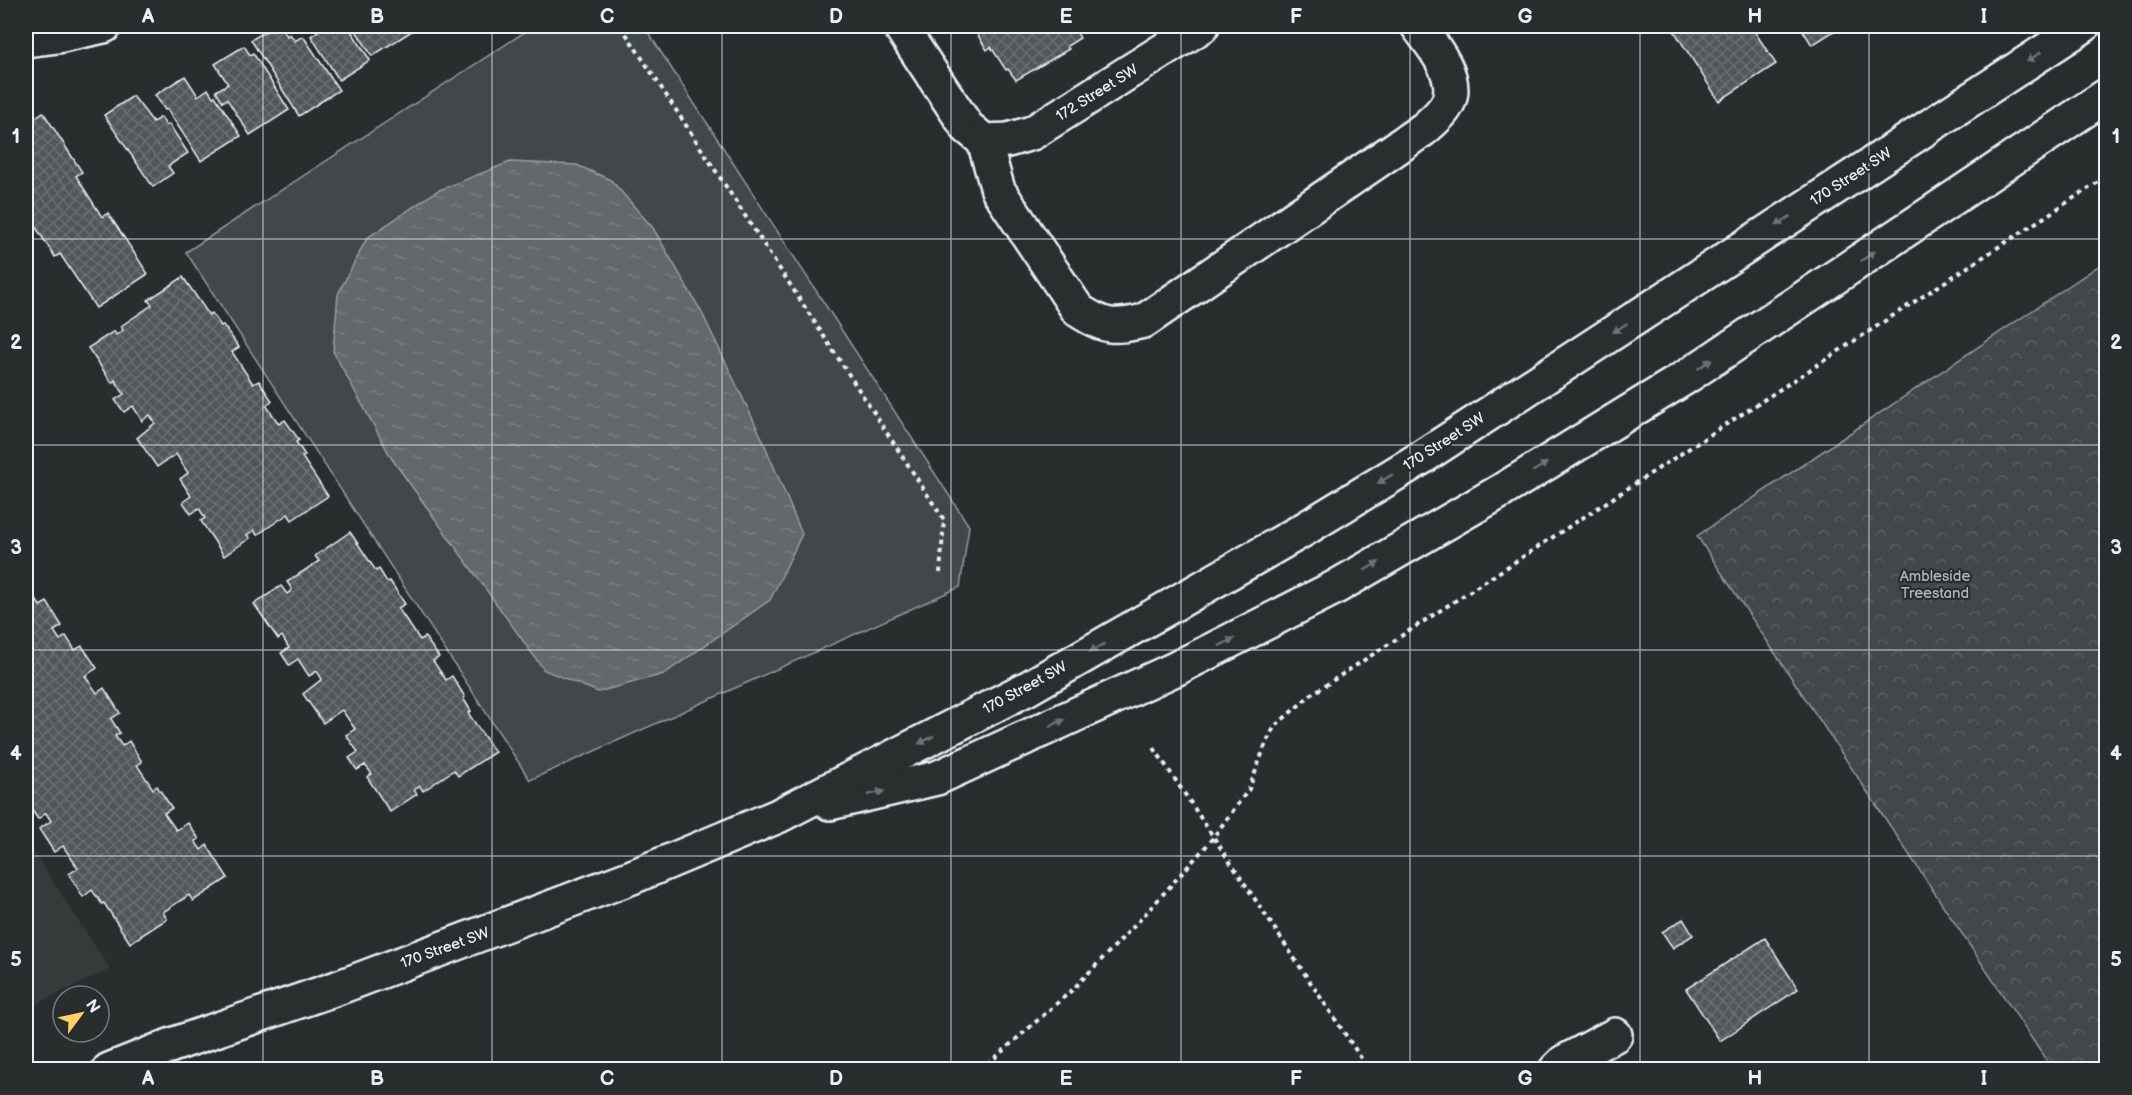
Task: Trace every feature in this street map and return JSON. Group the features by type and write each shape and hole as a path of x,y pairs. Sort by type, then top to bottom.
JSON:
{"main road":[{"path":"26,40 104,26"},
{"path":"900,26 967,127 984,141 998,190 1078,310 1097,322 1119,327 1144,321 1424,129 1442,112 1450,96 1450,76 1418,26"},
{"name":"172 Street SW","path":"984,141 1008,140 1032,133 1164,36 1202,26"},
{"name":"170 Street SW","path":"109,1070 172,1045 337,988 632,877 778,816 1028,688 1303,530 1421,458 2083,26"},
{"name":"170 Street SW","path":"778,816 937,778 1175,669 1334,588 1501,491 1686,377 2106,96"},
{"path":"1556,1070 1564,1062 1615,1035"}],"path":[{"path":"621,26 944,520 940,573"},
{"path":"981,1070 1071,991 1138,922 1215,836 1248,789 1275,726 1312,694 2106,177"},
{"path":"1154,748 1215,836 1369,1070"}],"shaded area":[{"path":"26,840 110,969 78,984 51,984 51,997 26,1009"}],"green space":[{"path":"532,26 644,26 969,526 960,587 530,780 186,252"},
{"name":"Ambleside Treestand","path":"2106,261 2106,1069 2052,1069 1697,536"}],"water":[{"path":"510,162 577,165 611,180 653,228 701,311 761,436 802,534 770,600 664,674 598,692 544,670 392,459 333,351 338,294 367,238 437,191"}],"building":[{"path":"274,26 281,26 287,36 290,34 295,41 303,36 339,90 299,116 251,40"},
{"path":"314,26 348,26 370,60 339,80 311,36 318,31"},
{"path":"353,26 409,26 412,31 372,56"},
{"path":"972,26 1075,26 1080,38 1067,46 1069,49 1016,80 1008,69 1006,70 991,47 987,50"},
{"path":"1671,26 1751,26 1776,64 1719,101"},
{"path":"1800,26 1842,26 1812,45"},
{"path":"244,46 250,55 253,53 289,110 250,135 227,99 223,102 216,91 228,84 215,64"},
{"path":"185,76 198,96 208,89 213,97 215,96 241,136 201,161 167,109 165,110 155,95"},
{"path":"133,96 153,122 161,117 166,126 169,124 188,153 168,166 173,173 153,187 104,115"},
{"path":"43,112 82,172 76,176 102,217 108,213 148,274 96,308 60,254 55,257 26,212 26,124"},
{"path":"183,277 209,315 212,313 239,347 232,352 253,384 259,381 272,401 266,405 279,424 285,420 299,440 296,442 305,455 302,457 328,496 292,520 288,514 257,535 254,530 247,535 250,538 224,556 201,521 205,518 199,508 191,514 183,502 191,496 180,479 188,473 176,454 157,467 137,438 155,423 150,415 142,421 133,406 124,412 115,400 124,394 115,380 112,383 88,348 114,331 116,335 123,330 121,326 152,305 148,300"},
{"path":"350,532 376,571 379,569 387,582 390,581 405,604 398,608 420,640 425,637 439,657 433,661 446,680 452,676 465,697 463,698 471,711 468,713 495,752 458,776 454,770 423,791 420,786 414,790 417,794 390,812 367,777 372,774 365,765 357,770 349,758 358,752 346,735 355,729 342,710 323,723 303,694 322,679 317,671 309,676 298,659 289,665 281,653 289,648 282,636 278,639 254,604 281,586 287,594 290,592 292,589 287,582 319,561 315,556"},
{"path":"32,593 40,606 47,602 62,626 54,631 60,640 66,636 75,650 82,646 97,668 85,676 97,693 104,688 120,713 111,719 120,733 115,736 122,746 129,741 142,762 137,765 153,789 157,786 172,808 164,813 176,830 188,823 199,839 195,841 201,850 207,845 228,878 193,901 189,895 163,912 167,919 130,943 104,903 102,904 92,890 83,897 69,874 78,868 63,846 54,852 39,829 51,821 46,813 38,819 26,802 26,795 32,791 26,785 26,597"},
{"path":"1683,919 1693,935 1673,948 1662,932"},
{"path":"1765,938 1798,989 1720,1041 1686,989"}]}
